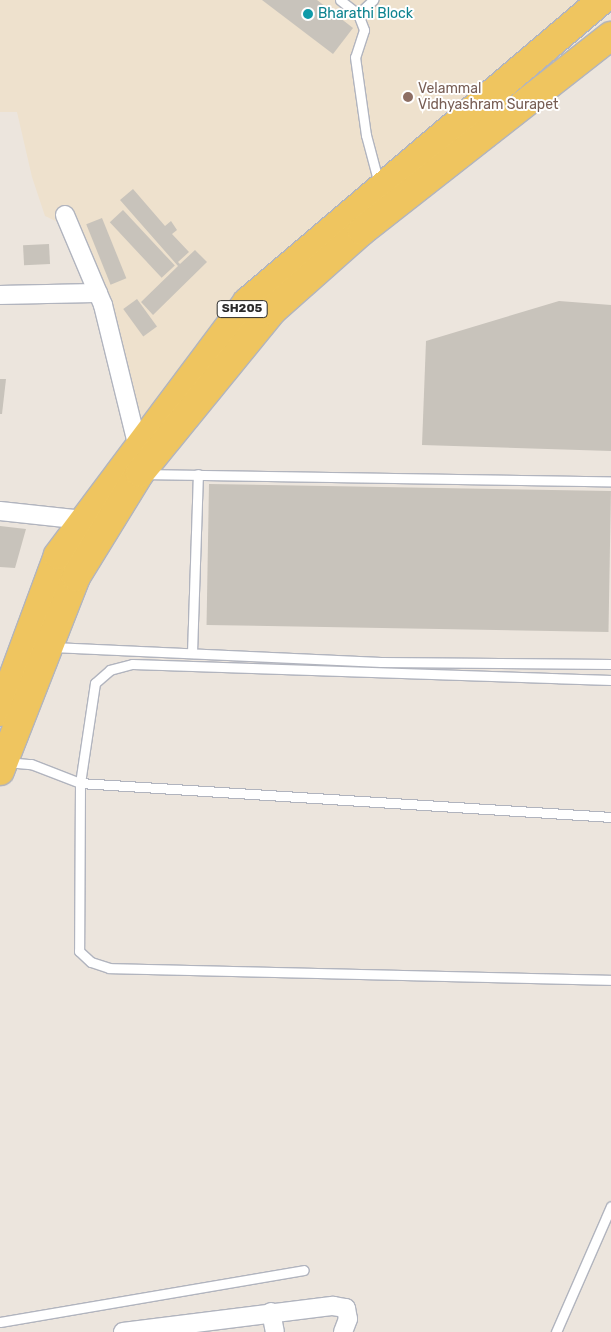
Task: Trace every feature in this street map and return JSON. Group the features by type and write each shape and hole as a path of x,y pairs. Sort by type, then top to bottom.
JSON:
{"main road":[{"path":"0,712 51,568 84,520 272,311 389,196 602,0"},
{"path":"389,196 611,36"},
{"path":"1,765 46,647 76,577 139,461"}],"street":[{"path":"65,215 98,293 139,461"},
{"path":"0,295 98,293"},
{"path":"0,510 84,520"},
{"path":"124,1332 179,1328 270,1312 333,1306 346,1308 348,1319 343,1332"},
{"path":"270,1312 275,1332"}],"lane":[{"path":"340,0 358,14 364,30 355,57 366,134 389,196"},
{"path":"358,14 372,0"},
{"path":"139,461 198,474 611,481"},
{"path":"192,653 198,474"},
{"path":"46,647 381,662 611,664"},
{"path":"611,680 132,664 110,670 95,683 80,783 79,951 100,965 109,968 611,980"},
{"path":"1,765 32,764 80,783 611,817"},
{"path":"556,1332 611,1206"},
{"path":"0,1322 304,1270"}],"shaded area":[{"path":"0,0 586,0 130,447 92,302 60,223 45,216 32,177 17,112 0,112"}],"building":[{"name":"Bharathi Block","path":"262,0 317,0 353,28 333,54"},
{"path":"133,189 165,226 171,221 177,230 172,234 189,252 178,262 180,264 195,250 207,262 153,315 141,302 178,266 120,200"},
{"path":"123,210 175,266 162,278 110,222"},
{"path":"102,218 126,278 111,285 86,224"},
{"path":"49,244 50,264 24,265 23,245"},
{"path":"137,299 157,327 143,336 123,309"},
{"path":"559,301 611,305 611,451 422,445 426,341"},
{"path":"0,379 6,379 2,414 0,414"},
{"path":"209,484 611,491 608,632 207,625"},
{"path":"0,526 26,529 15,568 0,567"}],"place":[{"name":"Bharathi Block","path":"308,14"},
{"name":"Velammal Vidhyashram Surapet","path":"408,97"}]}
